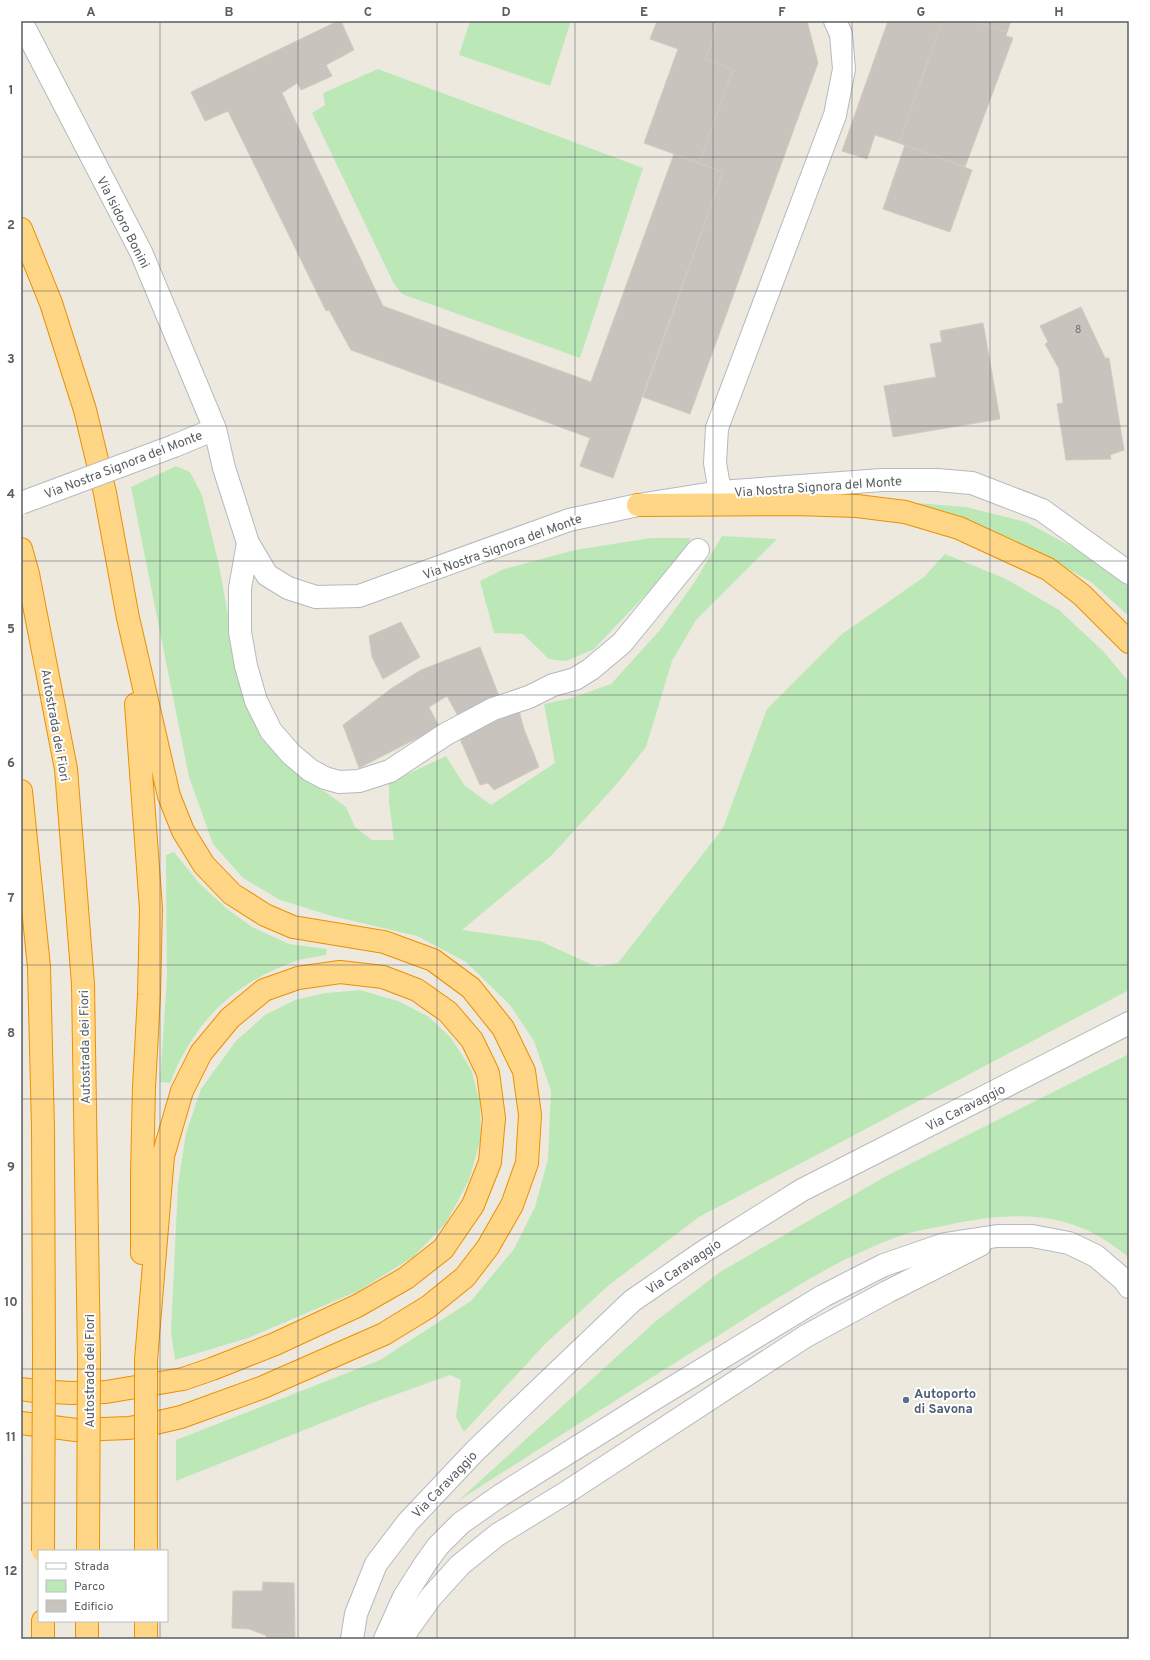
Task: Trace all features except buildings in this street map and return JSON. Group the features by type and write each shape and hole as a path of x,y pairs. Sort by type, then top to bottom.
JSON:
{"highway":[{"path":"21,229 51,303 85,410 105,493 128,618 169,796 183,831 204,865 232,894 265,915 293,927 384,942 433,960 471,988 503,1028 524,1071 530,1115 527,1163 512,1205 488,1247 465,1277 428,1307 384,1334 261,1388 180,1417 129,1428 76,1430 21,1423"},
{"path":"638,505 795,504 857,506 905,512 959,528 1048,569 1082,595 1129,642"},
{"name":"Autostrada dei Fiori","path":"21,549 28,574 66,769 83,984 89,1359 88,1550"},
{"path":"128,618 140,751 151,909 142,1175 142,1253 146,1360 146,1550"},
{"path":"21,791 39,967 44,1128 43,1550"},
{"path":"21,1389 71,1393 106,1392 183,1379 275,1344 357,1306 406,1278 443,1249 473,1205 488,1169 494,1118 488,1073 472,1040 448,1012 417,990 383,977 340,972 298,978 264,990 230,1018 201,1053 182,1091 163,1156 146,1360"},
{"path":"43,1622 43,1639"},
{"path":"87,1622 87,1639"},
{"path":"146,1622 146,1639"}],"street":[{"name":"Via Isidoro Bonini","path":"21,21 141,252 215,429"},
{"path":"720,492 715,463 717,428 835,115 844,69 841,34 835,21"},
{"name":"Via Nostra Signora del Monte","path":"21,503 174,446 215,429 224,468 248,543 267,575 288,588 316,597 359,596 569,520 638,505 720,492 882,480 937,480 972,483 1042,510 1129,573"},
{"path":"248,543 240,588 240,632 246,666 256,701 272,731 291,754 310,770 325,778 339,782 359,781 390,771 446,734 493,710 529,697 553,685 575,680 591,669 622,643 698,550"},
{"name":"Via Caravaggio","path":"352,1639 356,1614 376,1564 408,1522 475,1451 632,1301 703,1252 802,1190 1129,1023"},
{"path":"403,1639 408,1629 431,1597 460,1565 498,1535 564,1494 806,1336 887,1292 997,1236"},
{"path":"385,1639 404,1596 438,1546 461,1523 501,1495 654,1399 823,1296 884,1265 945,1244 997,1236 1032,1236 1069,1243 1096,1256 1124,1280 1129,1287"}],"green space":[{"path":"470,21 571,21 550,86 459,55"},
{"path":"378,69 643,168 580,358 402,294 393,282 312,113 325,105 323,93"},
{"path":"176,466 190,472 202,495 219,565 241,689 263,740 317,786 346,807 355,827 372,840 394,840 389,802 389,783 446,756 464,785 491,805 555,763 544,704 572,698 611,684 660,630 694,583 722,536 777,539 696,620 672,661 646,747 615,786 551,856 462,930 540,941 597,967 618,963 723,828 767,709 842,634 924,577 945,554 1006,579 1059,610 1103,651 1129,682 1129,990 699,1217 609,1285 545,1344 464,1432 456,1417 461,1380 450,1375 372,1403 176,1481 176,1440 380,1360 471,1301 514,1249 535,1207 548,1159 551,1091 534,1041 510,1005 466,962 417,936 332,916 280,900 243,878 213,844 189,777 131,487"},
{"path":"904,502 966,507 1026,522 1074,548 1129,587 1129,616 1091,582 1023,544"},
{"path":"651,538 690,538 689,543 683,552 652,588 594,649 566,661 549,659 523,634 494,633 480,581 504,569 575,550"},
{"path":"174,852 199,883 226,908 252,927 289,944 327,949 326,955 299,960 273,970 235,993 218,1007 191,1041 170,1083 160,1082 167,977 166,855"},
{"path":"360,990 398,1001 429,1017 451,1038 471,1069 480,1102 481,1138 469,1180 446,1223 413,1257 358,1291 248,1338 175,1360 171,1331 178,1185 186,1133 201,1089 235,1042 265,1015 295,1000 326,993"},
{"path":"1129,1054 1129,1258 1105,1240 1086,1230 1046,1218 1026,1216 964,1222 909,1233 884,1242 835,1265 789,1291 458,1501 656,1321 720,1272 888,1175"}],"place":[{"name":"Autoporto di Savona","path":"906,1400"}]}
